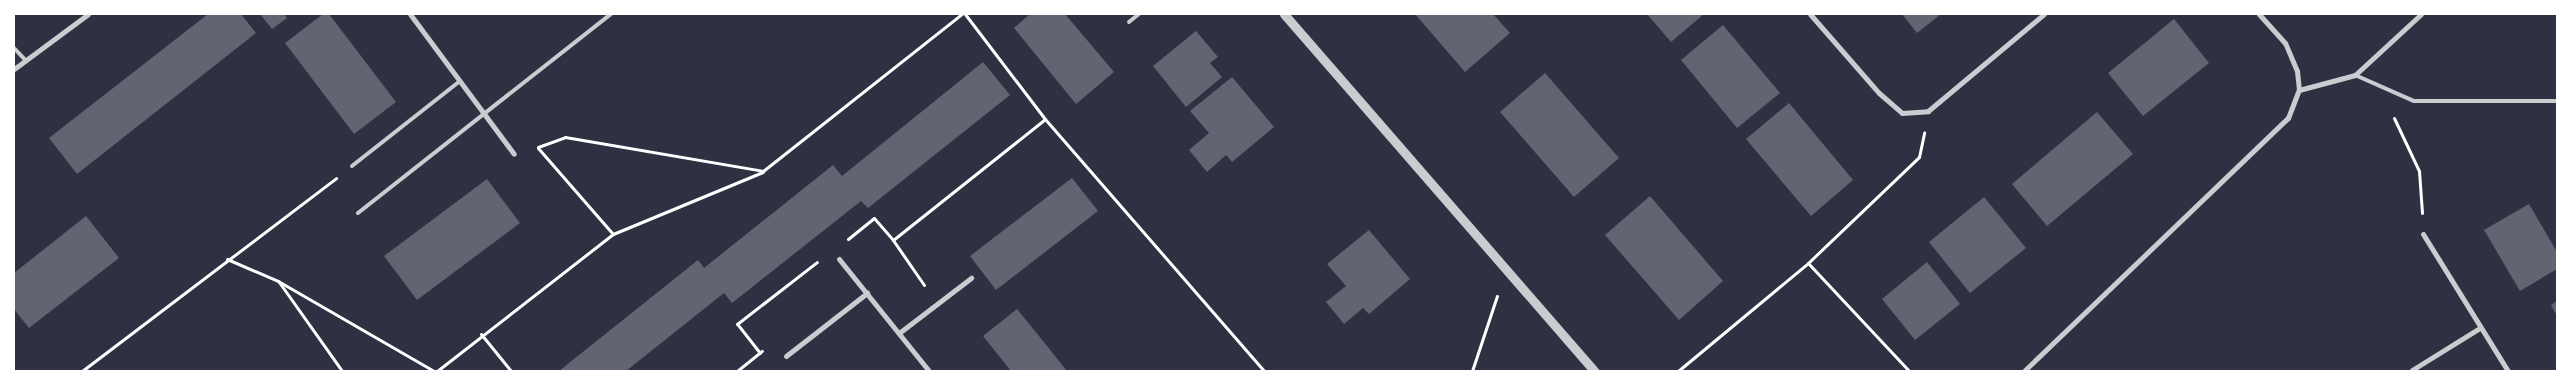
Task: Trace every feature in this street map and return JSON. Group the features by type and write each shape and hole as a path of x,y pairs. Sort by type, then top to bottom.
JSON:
{"street":[{"path":"14,69 88,14"},
{"path":"410,14 461,80 514,154"},
{"path":"1284,14 1594,371"},
{"path":"1810,14 1879,93 1902,112 1928,111 2044,14"},
{"path":"2024,371 2288,118 2299,90 2285,43 2259,14"},
{"path":"2299,90 2355,74 2421,14"},
{"path":"2423,234 2478,329 2508,371"},
{"path":"839,259 929,371"},
{"path":"899,333 970,278"},
{"path":"786,356 868,293"},
{"path":"2412,370 2478,329"}],"lane":[{"path":"358,213 611,14"},
{"path":"1129,22 1139,14"},
{"path":"14,48 25,60"},
{"path":"2355,74 2414,101 2557,101"},
{"path":"352,166 461,80"}],"path":[{"path":"227,259 278,281 436,371 481,334 613,234 763,172 964,14 1045,119 1264,371"},
{"path":"1678,371 1808,262 1919,157 1928,111"},
{"path":"2390,114 2419,171 2423,234"},
{"path":"892,240 1045,119"},
{"path":"514,154 538,148 565,137 763,172"},
{"path":"538,148 613,234"},
{"path":"82,371 227,259 352,166"},
{"path":"839,246 874,218 892,240 937,304"},
{"path":"760,352 737,324 824,257"},
{"path":"1808,262 1909,371"},
{"path":"1472,371 1506,270"},
{"path":"278,281 342,371"},
{"path":"481,334 511,371"},
{"path":"737,371 760,352 771,346 786,356"}],"building":[{"path":"208,14 241,14 256,33 77,174 49,138"},
{"path":"260,14 284,14 287,18 272,29"},
{"path":"323,14 329,14 396,102 354,134 285,43"},
{"path":"1030,14 1065,14 1114,72 1076,104 1014,28"},
{"path":"1415,14 1493,14 1510,33 1465,72"},
{"path":"1647,14 1704,14 1671,42"},
{"path":"1902,14 1941,14 1917,33"},
{"path":"2174,19 2209,63 2143,116 2108,73"},
{"path":"1723,25 1780,93 1737,128 1681,60"},
{"path":"1196,31 1218,57 1210,63 1222,77 1186,107 1153,66"},
{"path":"983,62 1010,95 868,208 861,201 732,303 724,293 626,371 559,371 698,260 704,268 833,165 842,176"},
{"path":"1545,73 1619,158 1574,197 1500,112"},
{"path":"1232,77 1274,127 1232,162 1226,155 1207,172 1189,150 1209,133 1190,111"},
{"path":"1789,103 1853,180 1811,216 1746,139"},
{"path":"2097,112 2133,154 2047,226 2012,184"},
{"path":"1072,178 1098,211 996,290 970,256"},
{"path":"487,179 520,223 417,300 384,256"},
{"path":"1650,196 1723,281 1679,320 1605,235"},
{"path":"1984,197 2026,248 1970,293 1929,242"},
{"path":"2529,204 2557,252 2557,269 2520,291 2484,230"},
{"path":"86,216 119,258 29,328 14,309 14,273"},
{"path":"1369,230 1410,279 1369,314 1363,308 1344,324 1326,302 1346,286 1327,264"},
{"path":"1927,262 1960,304 1915,340 1882,299"},
{"path":"2557,301 2557,316 2551,305"},
{"path":"1017,309 1067,371 1011,371 983,336"}]}
